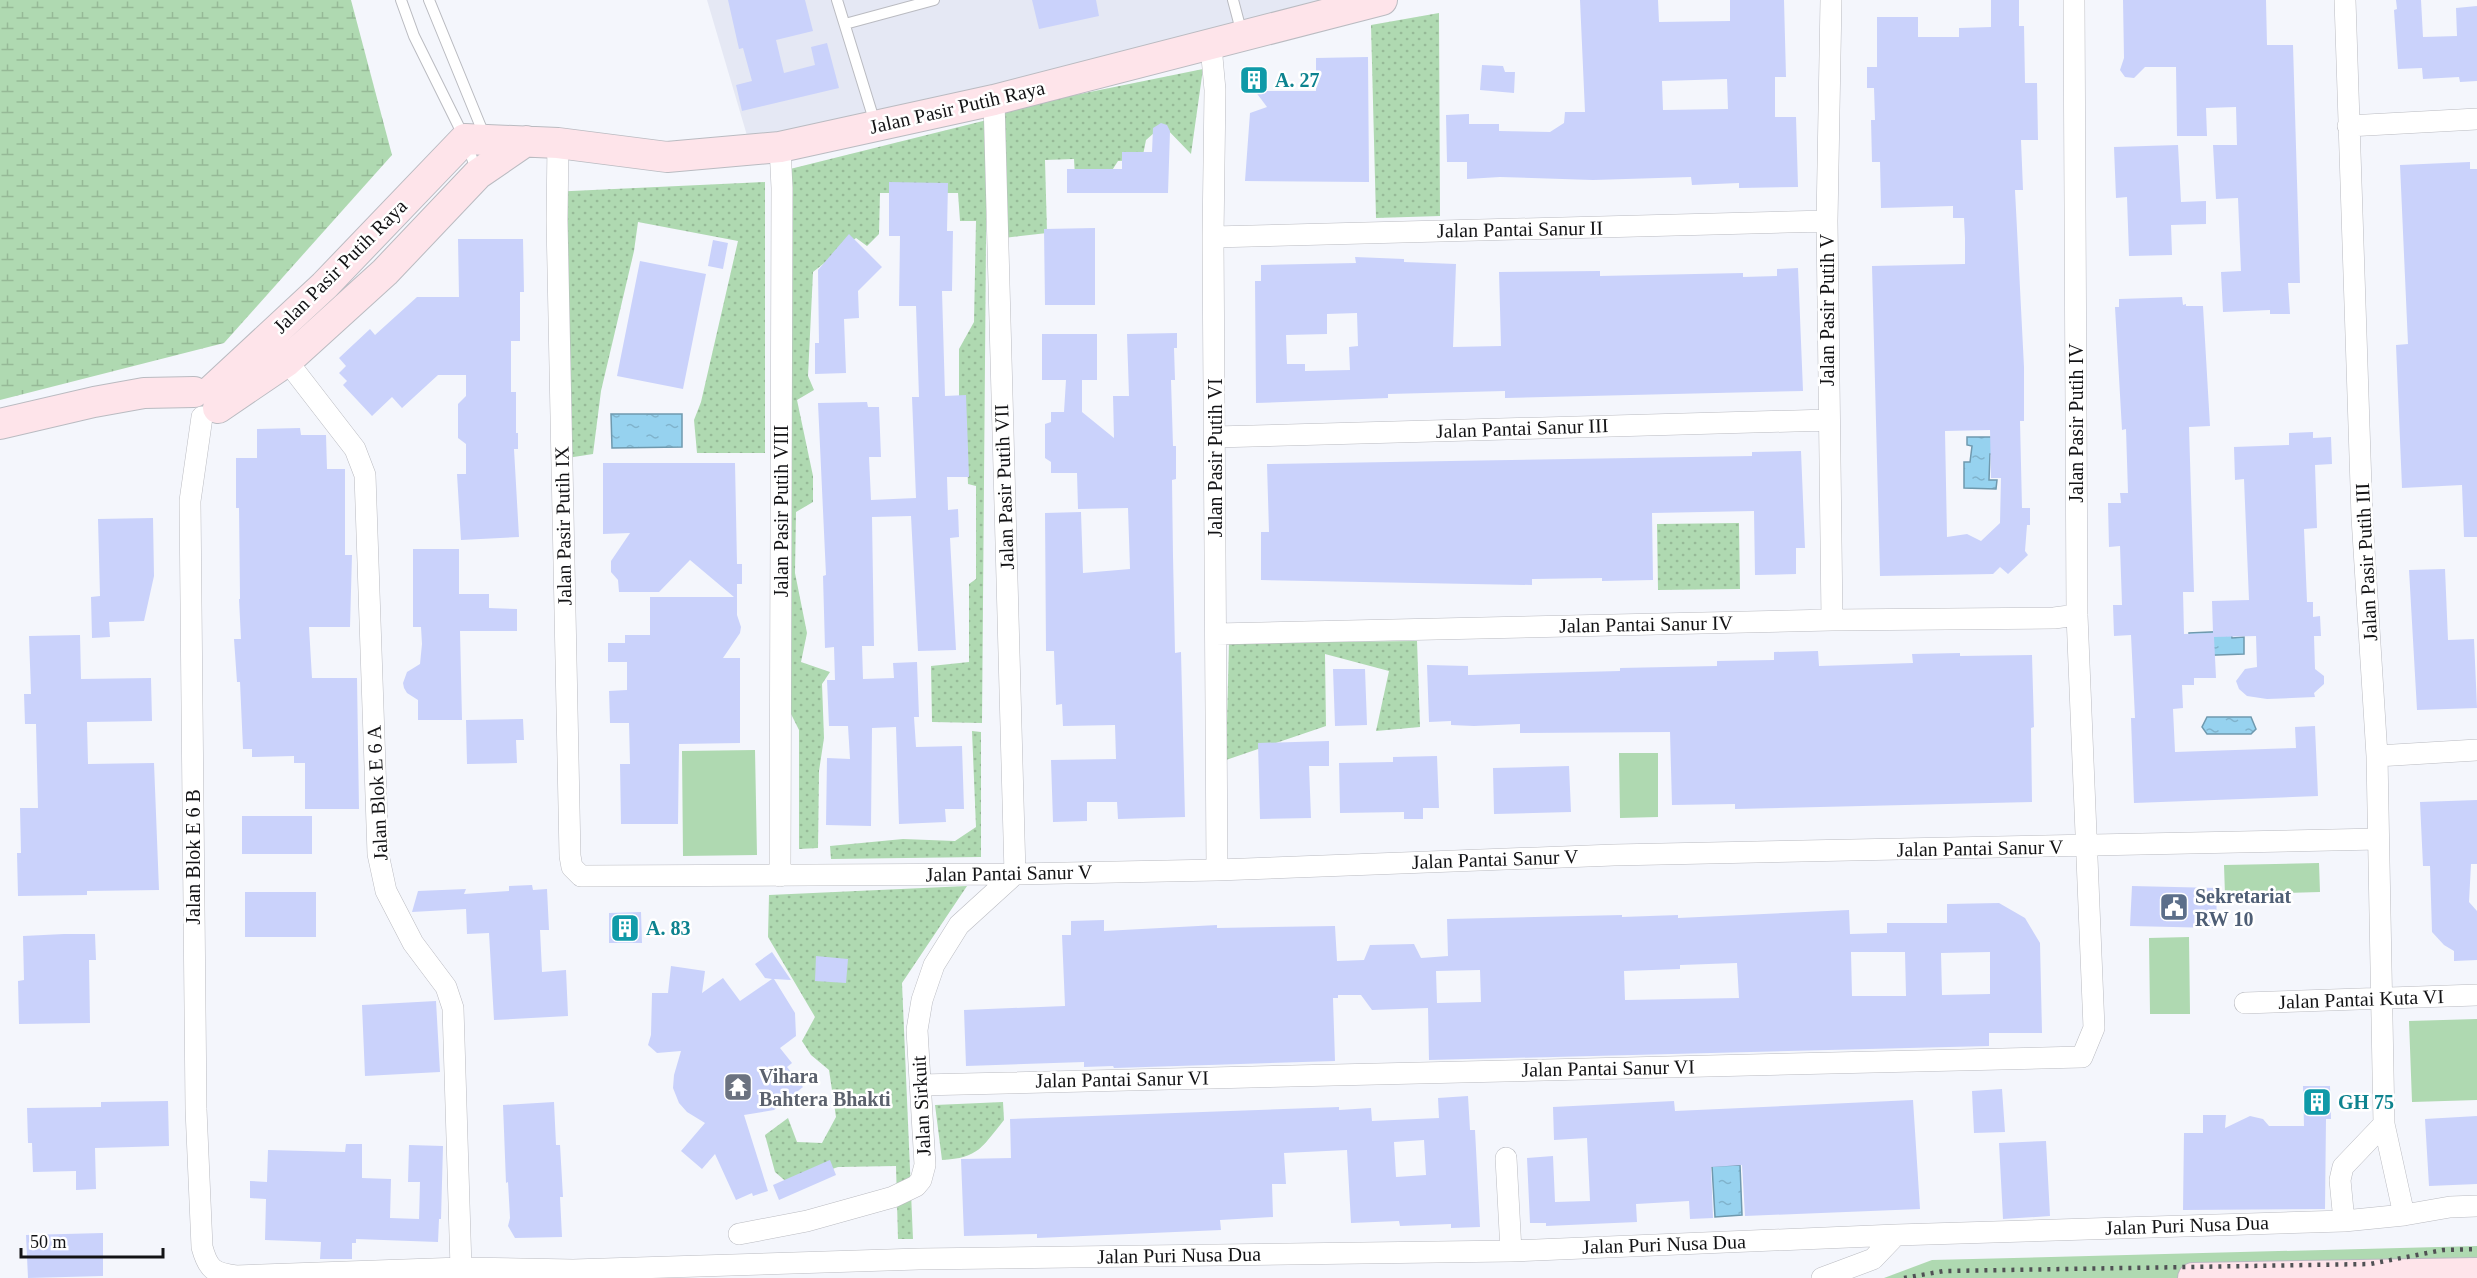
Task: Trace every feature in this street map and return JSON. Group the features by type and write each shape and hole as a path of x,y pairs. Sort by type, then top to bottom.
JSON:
{"street":[{"name":"Jalan Pasir Putih Raya","path":"207,402 356,252 481,153 526,141 558,142 667,157 780,147 876,124 994,100 1211,46 1382,0"},
{"name":"Jalan Pasir Putih V","path":"1831,0 1827,221 1832,620"},
{"name":"Jalan Pasir Putih IV","path":"2074,0 2077,615 2088,845"},
{"name":"Jalan Pasir Putih III","path":"2345,0 2362,517 2377,756 2384,1124 2404,1215"},
{"name":"Jalan Pasir Putih VI","path":"1211,46 1215,90 1213,237 1217,870"},
{"name":"Jalan Pasir Putih VII","path":"994,100 1015,874"},
{"path":"2348,126 2477,119"},
{"name":"Jalan Pasir Putih IX","path":"558,142 557,220 570,856 572,867 582,876 611,875"},
{"name":"Jalan Pasir Putih VIII","path":"780,147 780,876"},
{"name":"Jalan Pasir Putih Raya","path":"207,402 287,360 385,272 481,153"},
{"name":"Jalan Pantai Sanur II","path":"1213,237 1827,221"},
{"path":"356,252 385,272"},
{"name":"Jalan Blok E 6 A","path":"287,360 355,448 365,475 378,854 386,891 413,942 446,987 453,1008 466,1273"},
{"path":"0,424 144,393 207,402"},
{"name":"Jalan Blok E 6 B","path":"207,402 190,501 196,1109 202,1247 207,1265 220,1274 236,1276"},
{"name":"Jalan Pantai Sanur III","path":"1215,437 1828,420"},
{"name":"Jalan Pantai Sanur IV","path":"1216,634 1832,620 2054,618 2077,615"},
{"path":"2377,756 2477,750"},
{"name":"Jalan Pantai Sanur V","path":"611,875 780,876 1217,870 1602,855 2378,839"},
{"name":"Jalan Pantai Sanur VI","path":"920,1085 2082,1057 2094,1028 2088,845"},
{"name":"Jalan Sirkuit","path":"739,1234 843,1212 893,1197 916,1186 921,1180 925,1165 917,1030 922,1000 934,965 959,925 1015,874"},
{"name":"Jalan Pantai Kuta VI","path":"2245,1003 2477,995"},
{"path":"2344,1221 2340,1180 2343,1167 2384,1124"},
{"path":"1506,1158 1511,1251"},
{"name":"Jalan Puri Nusa Dua","path":"236,1276 466,1273 919,1259 1511,1251 1896,1234 2344,1221 2404,1215 2450,1207 2477,1206"},
{"path":"1822,1278 1873,1259 1896,1234"},
{"path":"2193,1278 2477,1273"}],"lane":[{"path":"401,0 414,36 481,153"},
{"path":"429,0 481,153"},
{"path":"837,0 876,124"},
{"path":"845,24 934,0"},
{"path":"1233,0 1243,37"}],"shaded area":[{"path":"707,0 1382,0 751,149"}],"green space":[{"path":"0,0 351,0 392,155 224,343 0,400"},
{"path":"1439,13 1440,216 1376,218 1371,25"},
{"path":"1203,69 1191,154 1163,125 1146,140 1142,160 1118,161 1109,175 1075,176 1074,159 1045,160 1047,233 1004,238 1001,110"},
{"path":"987,120 982,723 932,722 931,666 969,662 969,584 976,579 976,486 968,484 965,410 959,396 959,349 974,322 976,221 960,221 958,193 880,193 879,234 867,246 856,238 813,272 808,376 814,390 797,400 813,476 813,502 796,512 795,573 807,633 801,662 830,672 822,684 824,738 819,771 818,848 799,849 799,730 790,712 786,170"},
{"path":"765,182 765,453 697,453 694,420 701,402 738,241 638,222 634,251 601,391 593,454 567,458 550,192"},
{"path":"1739,523 1740,589 1658,590 1657,524"},
{"path":"1417,641 1420,727 1376,731 1389,671 1325,654 1326,726 1226,760 1229,643"},
{"path":"972,731 981,732 981,857 831,859 830,846 903,839 955,841 976,827"},
{"path":"755,750 757,855 683,856 682,751"},
{"path":"1619,753 1658,753 1658,817 1620,818"},
{"path":"2319,863 2320,892 2225,895 2224,865"},
{"path":"967,886 902,983 913,1239 898,1239 896,1166 838,1167 789,1184 775,1172 765,1135 788,1118 797,1142 822,1143 836,1117 829,1070 811,1055 802,1041 815,1017 768,937 769,895"},
{"path":"2189,937 2190,1014 2150,1014 2149,938"},
{"path":"2477,1019 2477,1100 2412,1102 2409,1021"},
{"path":"1003,1102 1004,1120 979,1149 964,1157 942,1160 935,1105"},
{"path":"2477,1246 2477,1278 1884,1278 1932,1260"}],"water":[{"path":"611,414 682,414 682,447 612,448"},
{"path":"1967,437 1998,437 1997,454 1990,454 1989,480 1997,480 1996,489 1964,488 1964,462 1970,462 1972,446 1967,445"},
{"path":"2231,631 2232,638 2244,637 2244,654 2190,656 2189,633"},
{"path":"2207,717 2251,717 2256,729 2251,734 2207,734 2202,727"},
{"path":"1740,1165 1742,1215 1715,1217 1712,1166"}],"building":[{"path":"728,0 805,0 813,31 776,40 784,73 815,65 811,47 827,43 839,88 742,111 736,85 752,81 743,48 739,49"},
{"path":"1032,0 1096,0 1099,16 1039,29"},
{"path":"1580,0 1658,0 1659,22 1730,21 1730,0 1784,0 1786,77 1775,77 1775,117 1796,117 1798,187 1739,188 1739,183 1692,185 1691,177 1593,180 1500,177 1467,179 1467,162 1447,162 1446,115 1469,114 1469,124 1499,124 1499,131 1550,132 1564,123 1565,112 1585,112","holes":["1727,79 1728,109 1663,110 1662,81"]},
{"path":"1991,0 2019,0 2019,26 2024,26 2025,83 2037,83 2038,140 2021,140 2023,190 2015,190 2024,367 2024,421 2020,421 2022,508 2030,508 2030,525 2027,525 2025,551 2028,555 2008,574 2000,567 1993,574 1880,576 1872,266 1965,264 1965,238 1964,218 1953,218 1953,206 1881,208 1880,162 1872,162 1871,120 1875,120 1874,88 1867,88 1867,67 1877,67 1877,17 1918,17 1918,37 1959,37 1959,28 1991,27","holes":["1990,430 1991,478 2001,478 2000,523 1981,541 1967,534 1947,537 1945,431"]},
{"path":"2123,0 2266,0 2267,45 2293,45 2300,283 2288,283 2290,314 2270,314 2270,310 2223,312 2221,272 2241,271 2238,198 2216,199 2213,145 2237,145 2236,107 2206,108 2207,136 2177,136 2176,67 2145,67 2134,78 2125,77 2120,70 2124,58"},
{"path":"2396,0 2421,0 2423,37 2457,36 2456,8 2477,6 2477,81 2460,82 2459,77 2423,79 2422,68 2398,69 2394,10 2397,9"},
{"path":"1368,57 1369,182 1245,181 1250,113 1267,107 1255,91 1316,91 1316,58"},
{"path":"1482,65 1503,66 1505,72 1515,72 1514,93 1480,90"},
{"path":"1161,123 1167,125 1170,131 1168,193 1067,193 1067,169 1122,169 1122,152 1152,152 1153,128"},
{"path":"2178,145 2181,202 2206,201 2206,224 2171,225 2172,255 2129,256 2127,197 2116,198 2114,147"},
{"path":"2470,162 2470,169 2477,169 2477,537 2464,537 2462,485 2402,488 2396,345 2408,344 2400,165"},
{"path":"889,182 948,183 947,231 953,231 952,291 942,291 945,396 966,395 969,477 947,477 948,510 958,509 959,537 950,538 956,650 918,651 911,516 872,517 874,646 862,646 863,679 894,678 893,663 917,662 919,717 914,717 916,747 962,746 964,809 945,809 946,822 899,824 896,727 872,728 871,826 826,825 827,758 850,759 848,726 829,726 827,680 835,680 834,647 825,648 823,576 826,575 818,403 867,402 868,407 879,407 881,457 869,457 871,500 916,498 912,397 919,397 916,306 899,306 900,236 889,236"},
{"path":"1095,228 1095,305 1045,305 1044,229"},
{"path":"849,234 882,267 858,291 859,318 844,319 846,373 815,374 815,343 819,343 818,270"},
{"path":"458,239 523,239 524,292 520,292 520,341 511,341 511,392 516,392 516,433 518,433 518,449 514,449 519,537 461,540 457,474 466,474 466,444 458,438 458,404 466,396 466,375 438,375 402,408 392,397 372,416 343,385 347,381 339,373 346,366 339,358 370,329 375,335 417,297 459,297"},
{"path":"713,240 728,243 723,269 708,266"},
{"path":"1355,257 1456,264 1453,347 1501,346 1499,272 1600,271 1600,276 1743,273 1743,277 1777,276 1777,269 1798,268 1803,391 1505,398 1505,391 1388,394 1388,398 1256,403 1255,281 1261,281 1261,265 1356,263","holes":["1357,313 1358,346 1349,347 1350,370 1305,371 1305,364 1287,364 1286,335 1327,334 1327,314"]},
{"path":"640,261 706,274 683,389 617,376"},
{"path":"2182,297 2183,305 2203,306 2210,426 2189,427 2194,592 2183,592 2184,634 2213,633 2212,601 2249,600 2244,479 2235,480 2234,447 2289,445 2289,433 2313,432 2313,438 2331,437 2332,464 2315,465 2317,528 2304,529 2307,602 2313,602 2313,617 2320,616 2321,636 2314,636 2315,669 2324,676 2324,684 2314,693 2315,697 2267,699 2247,696 2239,689 2236,681 2245,669 2257,667 2256,636 2214,637 2216,678 2194,678 2194,685 2182,685 2183,708 2173,709 2175,752 2296,748 2295,727 2315,726 2318,796 2134,803 2131,718 2135,718 2131,635 2114,636 2113,605 2122,605 2120,546 2109,547 2108,503 2121,503 2120,493 2128,493 2126,429 2122,430 2115,307 2119,307 2119,299"},
{"path":"1177,333 1177,348 1174,348 1175,380 1171,380 1173,446 1176,446 1176,479 1172,480 1173,556 1175,653 1181,652 1185,817 1118,819 1117,802 1087,802 1087,821 1053,822 1051,760 1116,759 1115,725 1063,726 1062,704 1056,705 1054,651 1046,651 1045,513 1081,512 1083,573 1130,569 1128,508 1078,509 1077,473 1051,473 1051,462 1045,458 1045,424 1051,422 1051,412 1064,412 1066,380 1042,380 1042,334 1097,334 1097,380 1082,380 1082,412 1114,438 1113,396 1129,396 1127,334"},
{"path":"300,428 301,435 326,435 327,469 345,469 345,555 352,555 350,627 309,627 312,678 357,678 359,809 305,809 305,763 294,763 294,756 252,757 252,749 243,749 240,682 237,682 234,639 241,639 236,458 257,458 257,429"},
{"path":"1801,451 1805,548 1796,548 1796,574 1755,575 1754,511 1652,513 1653,580 1532,579 1532,585 1261,580 1261,532 1269,532 1267,464 1752,456 1752,452"},
{"path":"603,463 735,463 737,564 742,564 742,584 737,584 737,615 741,627 740,633 723,658 740,658 740,743 679,744 678,824 621,824 620,764 630,764 629,723 610,723 609,691 627,690 627,662 608,662 608,643 625,643 625,635 650,635 650,597 734,597 690,560 659,592 619,592 618,580 611,572 611,561 630,533 603,534"},
{"path":"153,518 154,576 144,621 109,622 110,637 92,638 91,597 100,596 98,519"},
{"path":"413,549 459,549 459,594 489,594 489,608 517,609 517,631 460,631 462,720 418,720 418,700 407,693 404,688 403,683 407,672 420,664 422,644 421,627 413,627"},
{"path":"2445,569 2448,640 2474,639 2477,708 2417,710 2409,570"},
{"path":"80,635 81,679 151,678 152,721 87,722 88,764 154,763 159,890 87,891 87,895 18,896 17,853 21,853 20,808 38,808 36,724 25,724 24,694 31,694 29,636"},
{"path":"1818,651 1819,666 1913,663 1912,654 2032,655 2034,727 2031,728 2032,802 1735,809 1735,804 1672,805 1670,732 1520,733 1520,724 1474,726 1451,725 1451,721 1429,722 1427,665 1468,666 1468,675 1620,671 1620,668 1717,666 1717,661 1774,660 1774,652"},
{"path":"1333,669 1365,669 1367,725 1335,726"},
{"path":"523,719 524,740 516,740 517,763 467,764 466,720"},
{"path":"1329,741 1329,766 1309,766 1311,818 1260,819 1258,743"},
{"path":"1437,756 1439,808 1423,808 1423,819 1404,819 1404,812 1340,813 1339,763 1393,762 1393,757"},
{"path":"1569,766 1571,812 1494,814 1493,768"},
{"path":"2477,800 2477,864 2471,864 2469,902 2477,911 2477,960 2454,961 2454,951 2444,945 2432,932 2430,866 2423,866 2420,802"},
{"path":"242,816 312,816 312,854 242,854"},
{"path":"532,885 533,890 547,889 549,930 540,930 542,972 566,970 568,1016 494,1020 489,933 467,934 466,909 412,912 418,891 466,889 464,894 509,891 509,886"},
{"name":"Sekretariat RW 10","path":"2132,886 2217,888 2216,928 2130,926"},
{"path":"245,892 316,892 316,937 245,937"},
{"path":"1999,903 2025,918 2040,943 2042,1033 1989,1033 1989,1046 1429,1060 1428,1008 1372,1010 1361,995 1338,995 1338,998 1333,998 1335,1061 1114,1068 1113,1066 1084,1067 1084,1062 966,1066 964,1010 1065,1006 1062,935 1071,935 1071,921 1104,920 1104,931 1217,925 1217,928 1335,926 1337,961 1364,960 1370,945 1414,944 1421,958 1448,956 1447,919 1622,915 1622,917 1678,915 1678,918 1849,910 1850,934 1887,933 1887,923 1947,923 1947,904","holes":["1851,952 1905,952 1906,996 1852,996","1990,952 1990,994 1942,995 1941,953","1737,963 1739,998 1625,1000 1624,971 1680,969 1680,965","1480,970 1481,1002 1437,1003 1436,971"]},
{"name":"A. 83","path":"641,912 642,943 609,943 609,913"},
{"path":"95,934 96,960 89,960 90,1023 19,1024 18,981 24,980 23,936"},
{"name":"Vihara Bahtera Bhakti","path":"772,952 791,980 774,979 795,1013 796,1036 780,1048 792,1063 787,1067 803,1087 774,1110 744,1115 768,1191 753,1196 752,1193 736,1200 715,1154 702,1169 681,1151 705,1123 687,1112 679,1103 673,1088 681,1051 657,1053 648,1045 651,1035 652,993 668,993 671,966 705,971 702,993 723,978 740,1001 772,979 765,978 755,964"},
{"path":"816,956 848,959 846,983 815,981"},
{"path":"436,1001 440,1072 365,1076 362,1005"},
{"path":"2303,1086 2330,1086 2331,1119 2326,1119 2325,1209 2183,1210 2184,1133 2203,1133 2203,1115 2226,1115 2225,1128 2250,1116 2263,1119 2269,1126 2304,1126"},
{"path":"2002,1089 2005,1132 1974,1133 1972,1091"},
{"path":"1468,1096 1470,1130 1475,1130 1480,1227 1451,1228 1451,1224 1400,1226 1399,1221 1351,1223 1347,1150 1284,1153 1286,1184 1272,1184 1273,1217 1220,1220 1221,1230 1037,1238 1037,1234 964,1236 961,1159 1011,1158 1010,1119 1339,1107 1339,1110 1371,1108 1372,1121 1439,1118 1438,1098","holes":["1424,1140 1426,1175 1396,1177 1394,1142"]},
{"path":"1913,1100 1920,1209 1745,1216 1742,1165 1711,1167 1713,1218 1690,1219 1689,1201 1636,1204 1637,1222 1546,1226 1546,1223 1530,1223 1527,1158 1553,1156 1555,1202 1590,1201 1587,1138 1554,1140 1553,1107 1674,1101 1675,1111"},
{"path":"168,1101 169,1146 95,1148 96,1189 76,1190 76,1171 33,1172 32,1143 28,1143 27,1108 101,1107 101,1102"},
{"path":"554,1102 556,1145 560,1145 563,1197 560,1197 562,1237 515,1238 508,1226 510,1218 508,1182 506,1183 503,1105"},
{"path":"2477,1116 2477,1184 2429,1186 2425,1119"},
{"path":"2046,1141 2050,1216 2003,1219 1999,1143"},
{"path":"346,1144 362,1144 362,1178 391,1179 390,1218 419,1219 420,1182 408,1182 409,1145 443,1146 438,1242 356,1239 356,1243 352,1243 352,1259 320,1259 321,1242 265,1240 266,1199 250,1198 250,1181 267,1182 268,1150 345,1152"},
{"path":"830,1160 836,1175 779,1200 773,1185"},
{"path":"103,1233 103,1276 28,1278 26,1235"}],"railway":[{"path":"1904,1278 1944,1271 2370,1264 2443,1250 2477,1249"}],"place":[{"name":"A. 27","path":"1254,80"},
{"name":"Sekretariat RW 10","path":"2174,907"},
{"name":"A. 83","path":"625,928"},
{"name":"Vihara Bahtera Bhakti","path":"738,1087"},
{"name":"GH 75","path":"2317,1102"}]}
